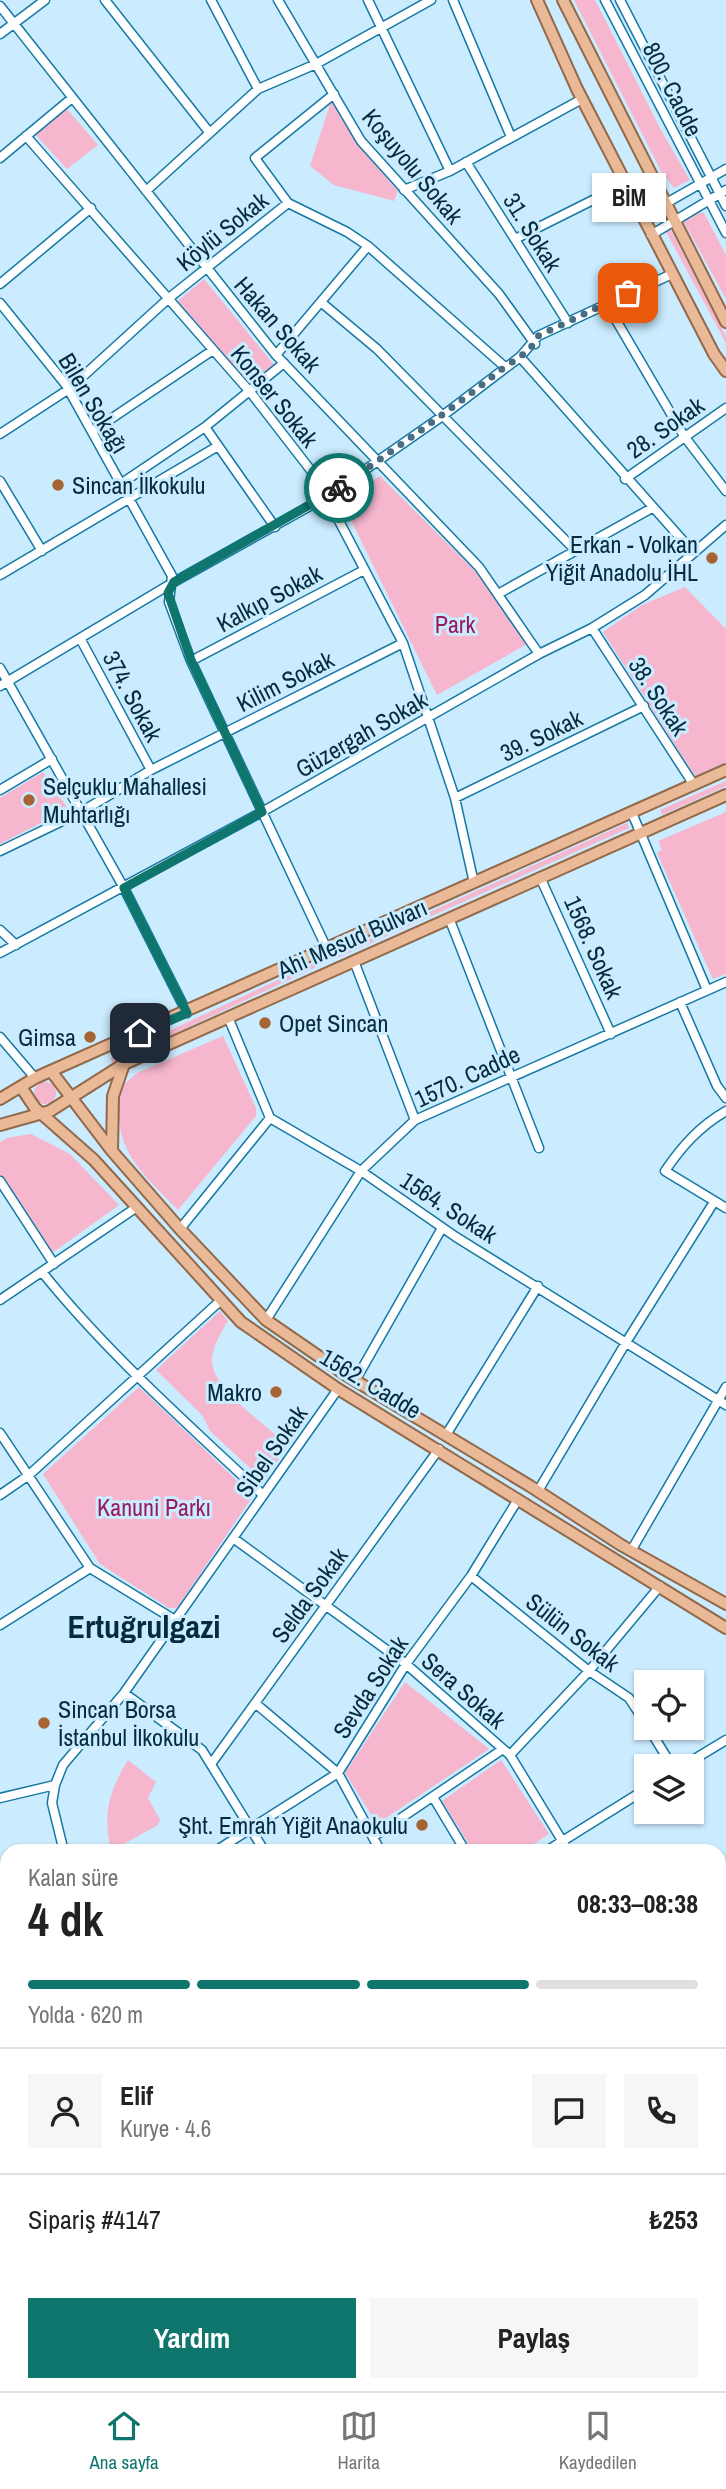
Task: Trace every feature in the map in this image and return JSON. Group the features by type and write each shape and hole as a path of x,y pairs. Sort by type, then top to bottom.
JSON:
{"main road":[{"path":"537,0 582,99 625,184 726,371"},
{"path":"563,0 726,323"},
{"name":"Ahi Mesud Bulvarı","path":"0,1099 35,1078 187,1013 726,770"},
{"name":"Ahi Mesud Bulvarı","path":"0,1125 41,1114 124,1064 726,796"},
{"path":"113,1151 113,1096 124,1064"},
{"name":"1562. Cadde","path":"51,1071 113,1151 180,1229 267,1320 355,1381 538,1491 631,1551 725,1601"},
{"name":"1562. Cadde","path":"22,1087 28,1100 41,1114 94,1160 241,1322 338,1389 726,1628"}],"street":[{"path":"0,34 45,0"},
{"path":"105,0 209,132"},
{"path":"211,0 258,89"},
{"name":"Koşuyolu Sokak","path":"278,0 361,141 499,294 535,344"},
{"path":"368,0 450,171"},
{"path":"146,191 258,89 316,64 431,0"},
{"path":"453,0 511,137"},
{"name":"800. Cadde","path":"605,0 726,233"},
{"name":"800. Cadde","path":"620,0 712,176 723,191 726,206"},
{"name":"Hakan Sokak","path":"0,6 276,355 479,567 539,654"},
{"path":"288,203 255,158 334,94"},
{"path":"0,158 72,98"},
{"path":"404,190 450,171 582,99"},
{"name":"Konser Sokak","path":"26,136 251,393 317,477 403,643 430,717 455,799 474,883"},
{"name":"31. Sokak","path":"466,162 568,323"},
{"path":"642,217 726,169"},
{"path":"515,239 625,184"},
{"path":"651,234 723,191"},
{"name":"Köylü Sokak","path":"0,434 68,388 169,298 288,203 347,232 368,246 505,367"},
{"path":"0,284 91,208"},
{"path":"276,355 368,246"},
{"path":"4,684 174,582 326,497 441,417 520,357 535,344 538,336 672,274"},
{"name":"Bilen Sokağı","path":"0,303 68,388 174,582"},
{"path":"322,303 377,349 441,417 575,550"},
{"path":"606,303 684,436 726,491"},
{"path":"93,431 213,351"},
{"path":"520,357 625,479 693,552"},
{"path":"119,485 251,393 284,363"},
{"name":"28. Sokak","path":"625,479 726,408"},
{"path":"205,427 275,527"},
{"path":"0,575 218,446"},
{"path":"0,481 42,551"},
{"path":"498,594 652,508"},
{"name":"Güzergah Sokak","path":"0,953 262,812 539,654 592,628 645,595 726,525"},
{"name":"Kalkıp Sokak","path":"191,660 364,570"},
{"path":"174,582 168,593 169,602 191,660 327,949"},
{"name":"38. Sokak","path":"592,628 694,785"},
{"name":"374. Sokak","path":"81,640 151,770"},
{"name":"Kilim Sokak","path":"0,851 81,812 151,770 403,643"},
{"path":"0,668 4,684 52,759 124,888 187,1013"},
{"name":"39. Sokak","path":"455,799 644,706"},
{"path":"0,790 52,759"},
{"path":"632,813 707,990"},
{"name":"1568. Sokak","path":"540,877 611,1034"},
{"path":"449,918 539,1148"},
{"path":"0,930 16,945"},
{"path":"354,961 415,1120"},
{"name":"1570. Cadde","path":"267,1320 361,1171 415,1120 726,982"},
{"path":"680,1003 717,1086 726,1098"},
{"path":"180,1229 270,1118 228,1017"},
{"path":"0,1037 35,1078"},
{"path":"726,1111 709,1121 684,1144 665,1171 726,1208"},
{"name":"1564. Sokak","path":"270,1118 361,1171 443,1228 538,1286 625,1344 722,1402"},
{"path":"0,1181 54,1264"},
{"path":"538,1491 625,1344 714,1202"},
{"path":"0,1300 137,1207"},
{"path":"355,1381 443,1228"},
{"path":"42,1272 81,1320 136,1377 263,1495"},
{"path":"446,1435 538,1286"},
{"path":"0,1495 29,1475 220,1301"},
{"path":"631,1551 722,1402 726,1387"},
{"name":"Sibel Sokak","path":"55,1785 63,1765 124,1693 338,1389"},
{"path":"0,1433 90,1568 176,1620"},
{"name":"Selda Sokak","path":"211,1764 439,1449"},
{"name":"Sevda Sokak","path":"228,1844 338,1773 406,1664 471,1576 517,1501"},
{"name":"Sera Sokak","path":"233,1538 406,1664 507,1752 565,1844"},
{"path":"0,1625 90,1568"},
{"name":"Sülün Sokak","path":"471,1576 589,1671 629,1698 634,1706"},
{"path":"373,1837 507,1752 589,1671 660,1586"},
{"path":"124,1693 202,1749 260,1844"},
{"path":"255,1703 338,1773 377,1844"},
{"path":"703,1754 726,1740"},
{"path":"0,1798 55,1785 52,1803 62,1844"},
{"path":"433,1797 461,1844"},
{"path":"558,1844 634,1797"}],"green space":[{"path":"574,0 595,0 661,130 690,180 674,188 661,171"},
{"path":"332,98 358,145 398,191 394,201 334,185 310,166"},
{"path":"66,108 98,145 67,169 36,135"},
{"path":"696,212 704,213 726,255 726,299 684,222"},
{"path":"670,228 726,337 726,343 665,230"},
{"path":"204,279 275,366 250,385 178,301"},
{"name":"Park","path":"380,476 480,576 527,644 437,695 341,500"},
{"path":"685,587 726,629 726,762 695,776 603,632 642,605"},
{"path":"43,772 68,809 0,844 0,798"},
{"path":"726,781 726,786 662,815 660,810"},
{"path":"726,812 726,974 713,979 657,853 662,850 658,841"},
{"path":"627,823 629,828 335,959 332,956"},
{"path":"327,957 329,961 112,1063 111,1058"},
{"path":"223,1036 256,1108 256,1116 178,1210 140,1169 124,1142 119,1108 121,1087 137,1073"},
{"path":"45,1082 53,1085 56,1093 53,1101 45,1104 37,1101 34,1093 37,1085"},
{"path":"31,1134 70,1154 119,1205 52,1253 0,1176 0,1142 7,1138"},
{"path":"220,1311 228,1321 217,1340 212,1361 214,1371 231,1395 288,1445 264,1481 210,1431 202,1415 156,1370"},
{"name":"Kanuni Parkı","path":"139,1387 253,1496 177,1608 169,1608 100,1564 43,1474"},
{"path":"405,1682 489,1749 377,1824 345,1773"},
{"path":"128,1760 156,1782 148,1798 160,1820 158,1825 124,1844 110,1844 107,1826 109,1804"},
{"path":"501,1760 549,1834 534,1844 469,1844 442,1801"}],"water":[{"path":"199,1500 205,1503 208,1509 205,1515 199,1518 193,1515 190,1509 193,1503"}],"way so far":[{"path":"339,488 441,417 520,357 535,344 538,336 628,293"}],"place":[{"name":"BİM","path":"628,293"},
{"name":"Sincan İlkokulu","path":"58,485"},
{"name":"Erkan - Volkan Yiğit Anadolu İHL","path":"712,558"},
{"name":"Selçuklu Mahallesi Muhtarlığı","path":"29,800"},
{"name":"Opet Sincan","path":"265,1023"},
{"name":"Gimsa","path":"90,1037"},
{"name":"Makro","path":"276,1392"},
{"name":"Sincan Borsa İstanbul İlkokulu","path":"44,1723"},
{"name":"Şht. Emrah Yiğit Anaokulu","path":"422,1825"}],"district":[{"name":"Ertuğrulgazi","path":"144,1626"}],"route":[{"path":"140,1033 187,1013 124,888 262,812 191,660 168,593 174,582 275,527 339,488"}]}
